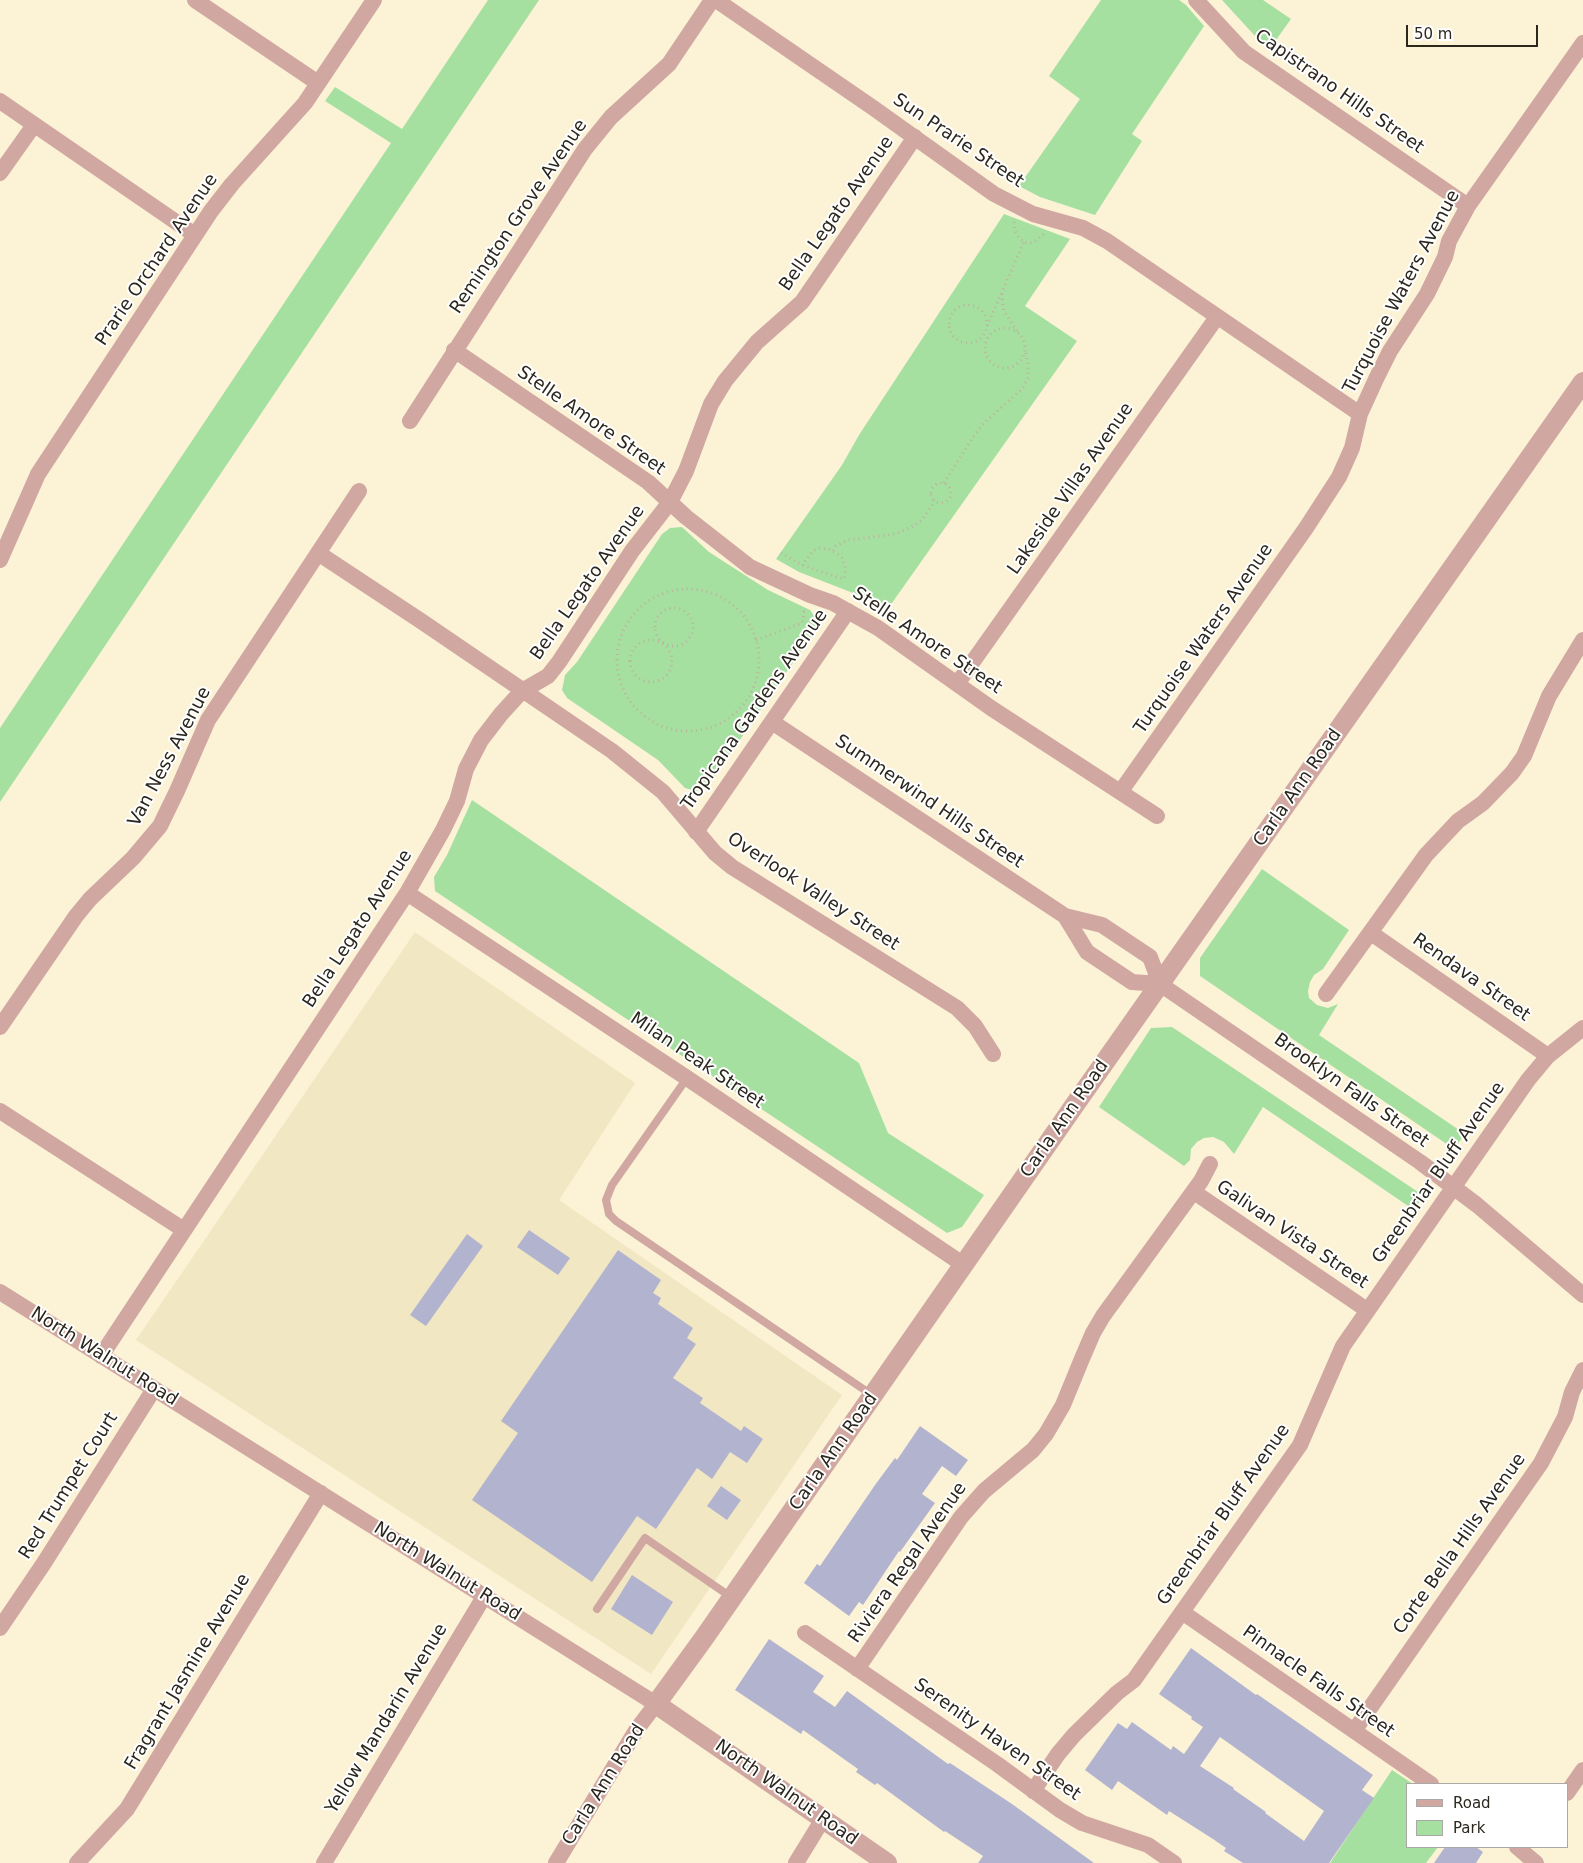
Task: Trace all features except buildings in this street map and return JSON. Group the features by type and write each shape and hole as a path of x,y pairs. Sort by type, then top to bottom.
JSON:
{"street":[{"path":"195,0 318,83"},
{"name":"Prarie Orchard Avenue","path":"0,560 38,474 210,211 305,103 374,0"},
{"name":"Remington Grove Avenue","path":"410,421 585,149 611,118 669,64 712,0"},
{"name":"Sun Prarie Street","path":"716,0 994,194 1033,214 1084,228 1107,241 1360,414"},
{"name":"Capistrano Hills Street","path":"1196,0 1244,52 1468,206"},
{"name":"Turquoise Waters Avenue","path":"1121,791 1306,528 1339,477 1352,448 1360,414 1390,351 1427,294 1445,257 1449,241 1468,206 1583,43"},
{"path":"0,102 195,235"},
{"path":"0,174 34,124"},
{"name":"Bella Legato Avenue","path":"101,1356 407,893 444,830 457,801 466,769 481,740 522,691 548,676 559,662 632,551 670,502 689,463 712,404 725,381 757,342 802,302 914,137"},
{"name":"Lakeside Villas Avenue","path":"957,684 1217,317"},
{"name":"Stelle Amore Street","path":"454,350 648,482 686,517 750,567 794,588 833,603 878,628 991,708 1157,816"},
{"name":"Carla Ann Road","path":"556,1863 637,1729 732,1598 1583,382"},
{"name":"Van Ness Avenue","path":"0,1027 76,916 90,899 142,848 160,826 178,791 208,720 359,491"},
{"name":"Overlook Valley Street","path":"318,553 612,751 663,792 715,853 732,866 956,1008 975,1026 993,1054"},
{"name":"Tropicana Gardens Avenue","path":"696,832 848,612"},
{"path":"1326,994 1426,855 1458,821 1483,803 1512,773 1524,756 1549,696 1583,640"},
{"name":"Summerwind Hills Street","path":"772,722 1065,916 1102,924 1150,957 1160,984 1132,982 1087,952 1065,916"},
{"name":"Milan Peak Street","path":"407,893 688,1078 964,1265"},
{"name":"Rendava Street","path":"1371,933 1548,1056"},
{"name":"Brooklyn Falls Street","path":"1160,984 1420,1162 1477,1206 1583,1295"},
{"name":"Greenbriar Bluff Avenue","path":"1033,1791 1058,1754 1074,1735 1117,1693 1134,1680 1300,1445 1342,1346 1528,1080 1548,1056 1583,1028"},
{"path":"0,1111 184,1230"},
{"name":"Riviera Regal Avenue","path":"857,1669 961,1517 984,1491 1033,1450 1046,1434 1063,1406 1093,1333 1194,1192 1210,1164"},
{"name":"Galivan Vista Street","path":"1194,1192 1367,1310"},
{"name":"North Walnut Road","path":"0,1292 656,1704 887,1863"},
{"name":"Corte Bella Hills Avenue","path":"1354,1731 1541,1463 1564,1417 1572,1392 1583,1370"},
{"name":"Red Trumpet Court","path":"0,1628 44,1563 154,1389"},
{"name":"Fragrant Jasmine Avenue","path":"77,1863 127,1809 321,1493"},
{"name":"Yellow Mandarin Avenue","path":"324,1863 485,1595"},
{"name":"Pinnacle Falls Street","path":"1182,1612 1430,1783"},
{"name":"Serenity Haven Street","path":"805,1633 998,1764 1060,1810 1082,1823 1148,1845 1174,1863"},
{"path":"1568,1792 1583,1770"},
{"path":"796,1863 824,1819"}],"lane":[{"path":"688,1078 612,1186 606,1200 609,1214 616,1221 873,1395"},
{"path":"597,1609 645,1538 732,1598"}],"path":[{"path":"986,330 987,324 982,312 972,306 966,305 954,310 948,321 950,333 960,342 966,343 978,340 986,330 1024,242"},
{"path":"944,484 983,424 1023,388 1028,378 1025,349 1021,337 1004,311 1002,293"},
{"path":"1021,337 1010,329 997,330 988,339 986,352 992,363 1003,368 1009,368 1020,361 1025,349"},
{"path":"833,551 836,546 847,540 889,535 915,525 922,520 933,504 932,491 935,485 941,483 951,490 949,499 941,502 934,499"},
{"path":"781,553 802,564 844,579 845,566 842,558 833,551 819,548 810,554 802,564"},
{"path":"698,589 721,596 740,611 754,632 756,640 760,655 757,678 748,698 733,715 714,727 692,732 669,729 648,720 632,704 621,685 616,661 621,636 632,615 651,599 674,590 698,589"},
{"path":"756,640 800,624 803,621 804,612 833,603"},
{"path":"664,643 652,639 645,640 634,648 630,661 631,668 640,679 653,682 666,676 670,670 672,656 670,650 664,643 656,633 656,620 664,610 676,608 687,612 692,623 691,634 683,644 670,646 664,643"}],"shaded area":[{"path":"415,932 635,1083 559,1200 842,1395 651,1674 136,1340"}],"green space":[{"path":"488,0 539,0 0,802 0,728 391,143 325,101 335,87 402,129"},
{"path":"1101,0 1179,0 1186,5 1204,26 1132,134 1142,141 1095,215 1040,197 1019,186 1080,99 1049,76"},
{"path":"1222,0 1263,0 1291,19 1271,47 1255,36"},
{"path":"1004,214 1070,239 1025,306 1077,341 887,610 866,598 799,572 776,559 842,465 859,435"},
{"path":"682,527 709,552 768,590 810,610 815,617 816,629 706,789 696,791 685,788 658,760 567,698 562,690 565,675 577,662 662,534 670,528"},
{"path":"472,800 859,1063 888,1133 984,1195 962,1227 947,1233 435,891 434,877 447,855"},
{"path":"1262,869 1349,930 1323,969 1314,975 1310,982 1309,998 1317,1005 1328,1008 1338,1004 1319,1035 1465,1134 1454,1149 1200,976 1200,958"},
{"path":"1172,1027 1424,1196 1414,1210 1263,1107 1234,1154 1224,1142 1213,1137 1204,1138 1191,1149 1190,1160 1184,1166 1099,1107 1151,1028"},
{"path":"1392,1770 1412,1783 1406,1783 1406,1848 1437,1848 1426,1863 1330,1863"}]}
